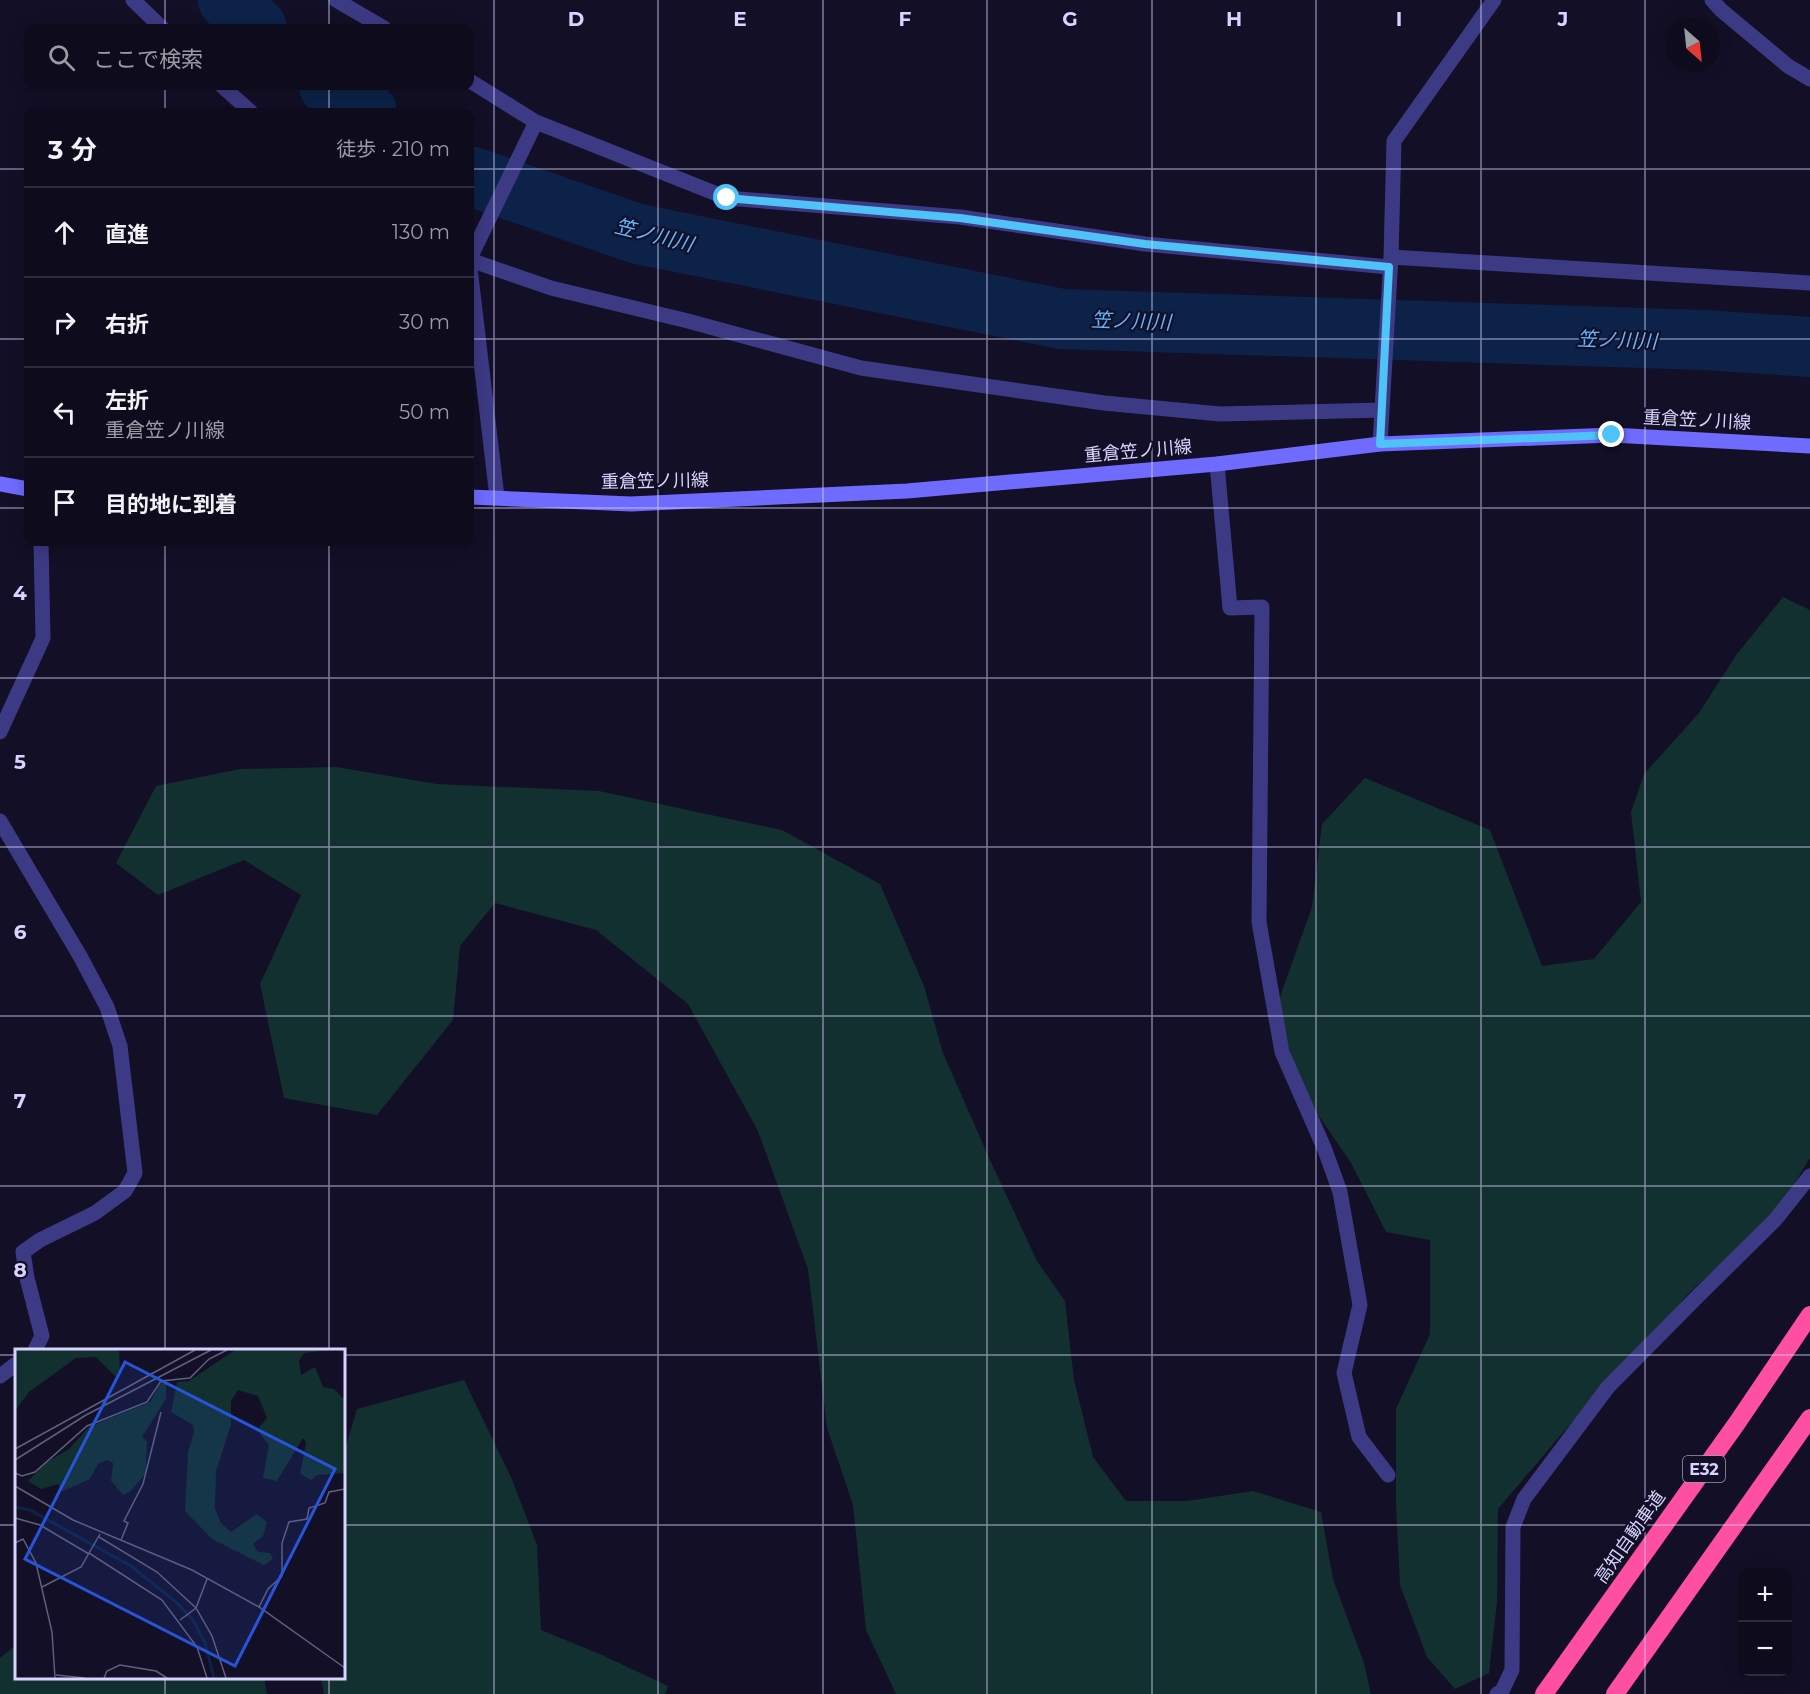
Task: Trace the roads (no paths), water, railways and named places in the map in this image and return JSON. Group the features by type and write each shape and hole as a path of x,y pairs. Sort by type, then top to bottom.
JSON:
{"highway":[{"name":"高知自動車道","path":"1544,1694 1737,1423 1810,1315"},
{"path":"1615,1694 1810,1418"}],"main road":[{"name":"重倉笠ノ川線","path":"474,497 631,504 896,492 1217,464 1380,444 1612,435 1810,446"},
{"path":"0,484 24,488"}],"street":[{"path":"133,0 158,24"},
{"path":"336,0 377,24"},
{"path":"1380,444 1394,141 1494,0"},
{"path":"1712,0 1788,66 1810,80"},
{"path":"474,84 534,127 727,198 960,218 1145,244 1390,262 1810,283"},
{"path":"226,90 247,108"},
{"path":"474,251 534,127"},
{"path":"474,256 551,288 688,321 861,368 1104,403 1220,414 1382,410"},
{"path":"474,301 498,497"},
{"path":"1217,464 1230,608 1262,607 1259,922 1282,1052 1325,1150 1340,1192 1360,1305 1344,1373 1346,1384 1359,1437 1388,1475"},
{"path":"0,732 43,638 41,546"},
{"path":"0,821 80,956 107,1007 120,1046 135,1173 125,1191 95,1213 40,1240 23,1252 27,1278 42,1336 36,1349"},
{"path":"1497,1694 1502,1690 1512,1670 1513,1527 1524,1499 1608,1387 1775,1220 1810,1176"},
{"path":"0,1376 15,1365"}],"waterway":[{"name":"笠ノ川川","path":"228,0 253,24"},
{"name":"笠ノ川川","path":"335,90 361,108"},
{"name":"笠ノ川川","path":"474,177 638,234 1062,319 1703,340 1810,347"}]}
